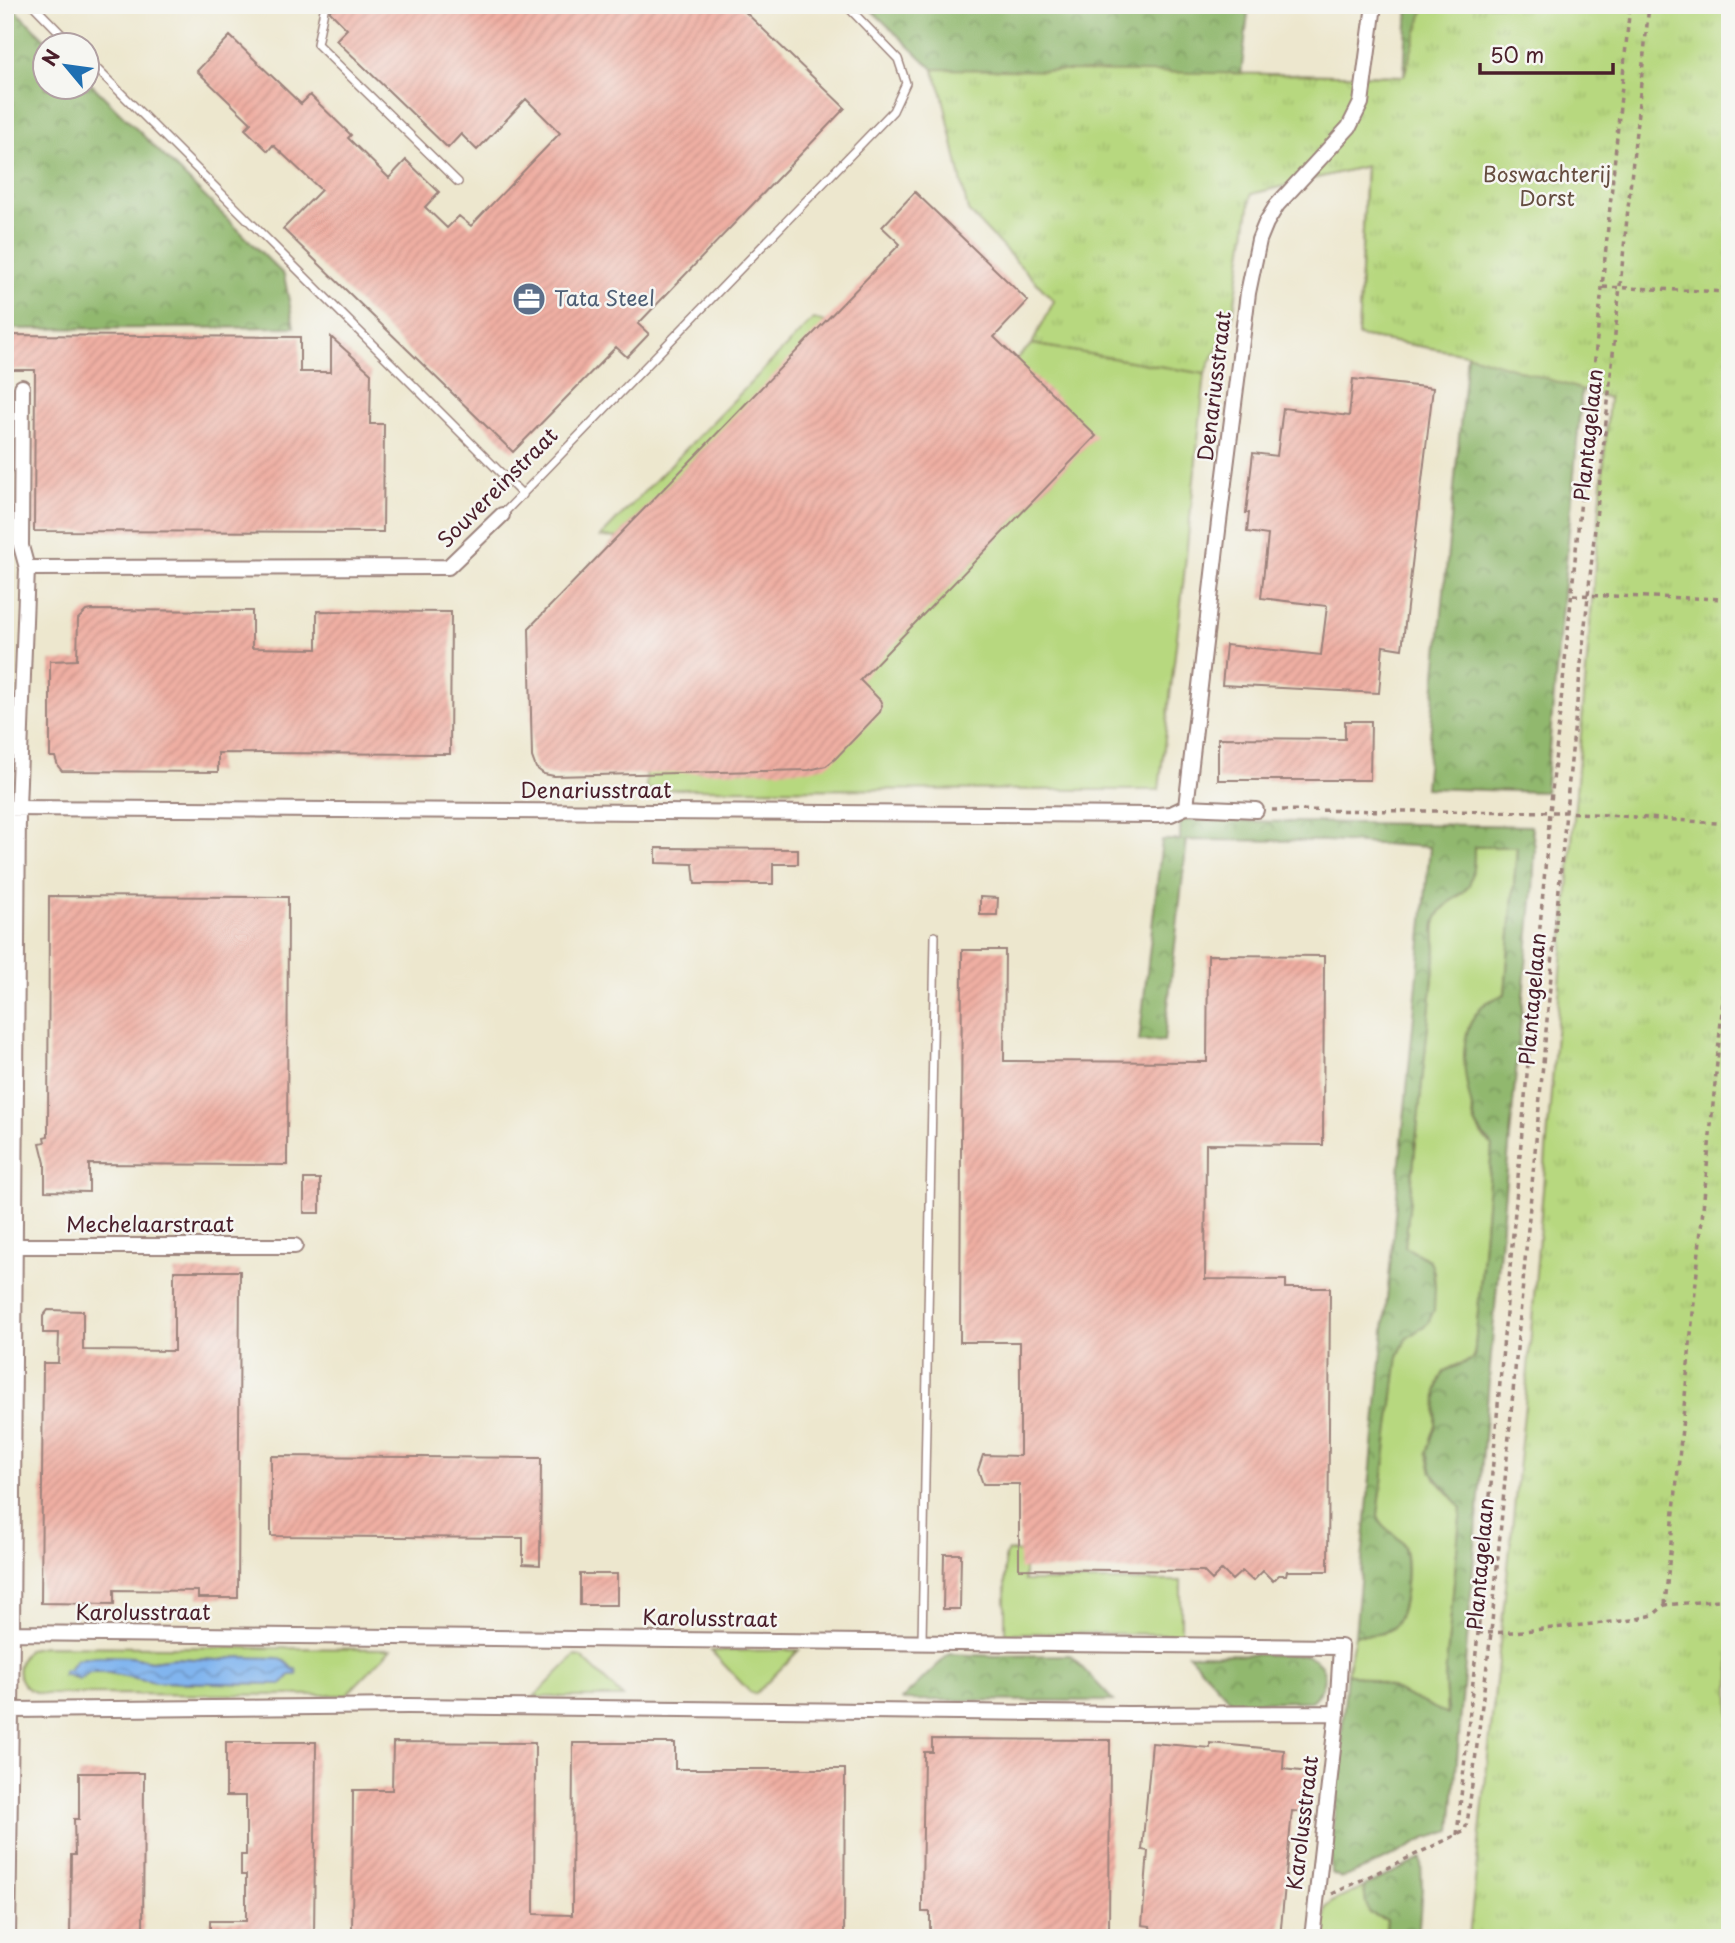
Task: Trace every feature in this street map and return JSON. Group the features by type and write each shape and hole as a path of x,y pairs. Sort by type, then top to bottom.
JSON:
{"street":[{"name":"Denariusstraat","path":"1186,807 1248,293 1259,240 1277,205 1349,127 1361,103 1374,5"},
{"path":"8,1938 12,1633 12,808 27,568 21,546 22,387"},
{"name":"Souvereinstraat","path":"27,568 448,567 502,515"},
{"name":"Denariusstraat","path":"12,808 1157,815 1171,814 1186,807 1256,810"},
{"name":"Mechelaarstraat","path":"10,1246 295,1246"},
{"name":"Karolusstraat","path":"12,1633 1341,1647 1337,1713 1312,1938"},
{"path":"11,1710 408,1706 1128,1714 1337,1713"}],"lane":[{"path":"33,5 59,32"},
{"path":"325,5 317,44 458,182"},
{"name":"Souvereinstraat","path":"502,515 893,111 906,83 898,59 846,5"},
{"path":"102,74 523,495"},
{"path":"922,1643 935,936"}],"path":[{"path":"1315,1902 1457,1835 1478,1633 1550,812 1630,5"},
{"name":"Plantagelaan","path":"1457,1835 1465,1831 1468,1817 1491,1633 1566,812 1649,5"},
{"path":"1602,287 1730,292"},
{"path":"1573,595 1730,599"},
{"path":"1256,810 1566,812 1730,824"},
{"path":"1665,1605 1730,927"},
{"path":"1478,1633 1633,1620 1653,1615 1665,1605 1730,1599"}],"green space":[{"path":"5,5 10,5 38,32 32,32 32,102 102,102 102,95 284,275 294,327 5,329"},
{"path":"866,5 1249,5 1235,128 942,92 933,69"},
{"path":"1408,5 1617,5 1545,792 1425,788 1467,354 1358,336 1366,166 1251,194 1263,74 1404,76"},
{"name":"Boswachterij Dorst","path":"1425,5 1730,5 1730,1938 1469,1938 1525,1404 1609,398 1467,354 1358,336 1366,166 1251,194 1233,316 1205,374 1032,344 1054,301 968,211 942,93 933,69 1404,76"},
{"path":"813,319 924,347 992,382 1032,344 1205,374 1159,790 646,789 654,539 600,537"},
{"path":"1180,820 1531,826 1535,847 1451,1831 1425,1839 1377,1864 1342,1878 1331,1873 1331,1855 1347,1673 1378,1682 1447,1714 1445,1679 1461,1507 1432,1473 1427,1452 1436,1425 1440,1379 1449,1369 1474,1359 1492,1146 1479,1130 1474,1118 1465,1070 1465,1043 1473,1018 1481,1007 1505,994 1517,847 1474,847 1473,871 1469,885 1444,907 1435,924 1436,948 1405,1247 1429,1260 1432,1266 1434,1310 1428,1323 1406,1339 1398,1356 1378,1515 1382,1524 1402,1543 1406,1561 1406,1587 1401,1612 1392,1628 1379,1634 1355,1635 1430,847 1325,841 1187,840 1164,1041 1139,1042 1162,840 1180,840"},
{"path":"1474,847 1517,847 1505,994 1486,1003 1470,1025 1464,1054 1474,1121 1482,1136 1492,1146 1474,1359 1452,1367 1441,1378 1438,1384 1436,1425 1431,1439 1435,1478 1461,1507 1445,1679 1447,1715 1378,1682 1347,1673 1355,1635 1384,1633 1400,1614 1404,1596 1407,1567 1405,1550 1400,1540 1382,1524 1378,1515 1397,1359 1406,1338 1425,1325 1435,1287 1434,1271 1429,1260 1405,1247 1436,948 1435,926 1442,910 1468,885"},
{"path":"1008,1551 1024,1552 1024,1581 1181,1581 1181,1634 1005,1633 1005,1556"},
{"path":"44,1646 391,1649 346,1695 43,1694 27,1688 19,1677 20,1663 28,1649","holes":["132,1657 151,1661 240,1657 285,1661 296,1675 290,1675 282,1684 275,1684 156,1682 104,1672 90,1672 73,1678 67,1674 76,1662 84,1658"]},
{"path":"799,1650 756,1694 751,1693 711,1651"},
{"path":"949,1654 1070,1655 1114,1701 901,1700"},
{"path":"1188,1654 1306,1655 1321,1666 1323,1682 1311,1701 1232,1702"},
{"path":"575,1656 581,1657 623,1697 534,1697"},
{"path":"1421,1859 1418,1938 1385,1938 1387,1920 1369,1913 1364,1887"},
{"path":"1364,1887 1366,1904 1387,1919 1385,1938 1323,1938 1326,1908 1332,1902"}],"water":[{"path":"99,1656 132,1657 151,1661 174,1658 278,1658 296,1669 297,1675 290,1675 282,1684 275,1684 156,1682 104,1672 90,1672 79,1679 63,1675 64,1670 69,1670 76,1659"}],"building":[{"path":"331,5 738,5 845,108 638,324 649,334 627,357 616,347 513,452 283,229 321,190 273,145 268,151 245,129 251,123 197,71 230,36 301,104 310,95 351,135 348,138 389,178 406,160 439,192 425,207 447,228 459,216 471,226 560,133 526,99 477,150 461,134 448,148 336,40 347,29 330,12"},
{"path":"915,192 1028,301 994,337 1096,436 860,680 880,700 880,712 826,766 809,770 554,776 544,774 536,768 532,757 529,628 900,244 882,227"},
{"path":"5,335 300,337 300,372 331,372 331,337 371,373 370,424 384,424 383,532 34,531 35,370 5,370"},
{"path":"1353,379 1433,388 1402,649 1383,646 1379,693 1222,685 1226,645 1321,655 1327,606 1261,598 1268,535 1247,532 1249,513 1246,513 1253,453 1277,456 1283,408 1349,416"},
{"path":"86,611 252,611 252,648 317,649 317,611 451,612 450,754 218,753 218,772 62,771 55,757 50,757 50,661 77,660 78,619"},
{"path":"1345,721 1371,721 1370,780 1218,780 1218,738 1345,739"},
{"path":"656,848 798,849 798,864 773,864 773,884 695,884 693,864 656,863"},
{"path":"49,896 288,897 287,1165 89,1164 89,1192 45,1191 45,1163 40,1143 45,1142 44,1137 48,1136"},
{"path":"980,897 998,898 997,915 980,915"},
{"path":"962,950 1005,950 1004,1061 1207,1062 1208,955 1324,956 1323,1145 1206,1144 1205,1279 1286,1280 1286,1288 1330,1288 1328,1571 1287,1571 1286,1575 1279,1575 1273,1581 1263,1571 1253,1581 1242,1571 1232,1580 1222,1570 1212,1580 1203,1571 1019,1569 1019,1484 983,1484 978,1470 983,1455 1020,1456 1020,1342 960,1342"},
{"path":"304,1179 320,1179 320,1213 304,1213"},
{"path":"174,1271 240,1271 238,1598 198,1598 198,1591 114,1590 114,1604 41,1603 43,1363 58,1363 59,1333 43,1333 43,1316 48,1310 83,1311 83,1350 174,1351"},
{"path":"271,1456 541,1458 540,1565 523,1564 523,1538 271,1536"},
{"path":"944,1554 961,1554 960,1609 943,1609"},
{"path":"580,1574 617,1574 617,1605 580,1605"},
{"path":"932,1739 1110,1740 1109,1938 930,1938 930,1912 922,1912 922,1898 924,1752 932,1752"},
{"path":"226,1742 316,1742 314,1938 210,1938 210,1921 246,1921 246,1875 241,1875 241,1855 246,1855 246,1796 226,1796"},
{"path":"393,1742 535,1743 534,1914 572,1915 573,1743 675,1743 675,1769 845,1769 844,1938 352,1938 353,1790 392,1790"},
{"path":"1152,1743 1210,1748 1210,1743 1284,1750 1283,1769 1309,1772 1306,1812 1292,1811 1280,1938 1152,1938 1150,1926 1142,1925 1148,1851 1142,1850"},
{"path":"79,1773 144,1773 143,1938 70,1938 71,1855 75,1855 74,1819 79,1819"}],"place":[{"name":"Tata Steel","path":"529,299"}]}
